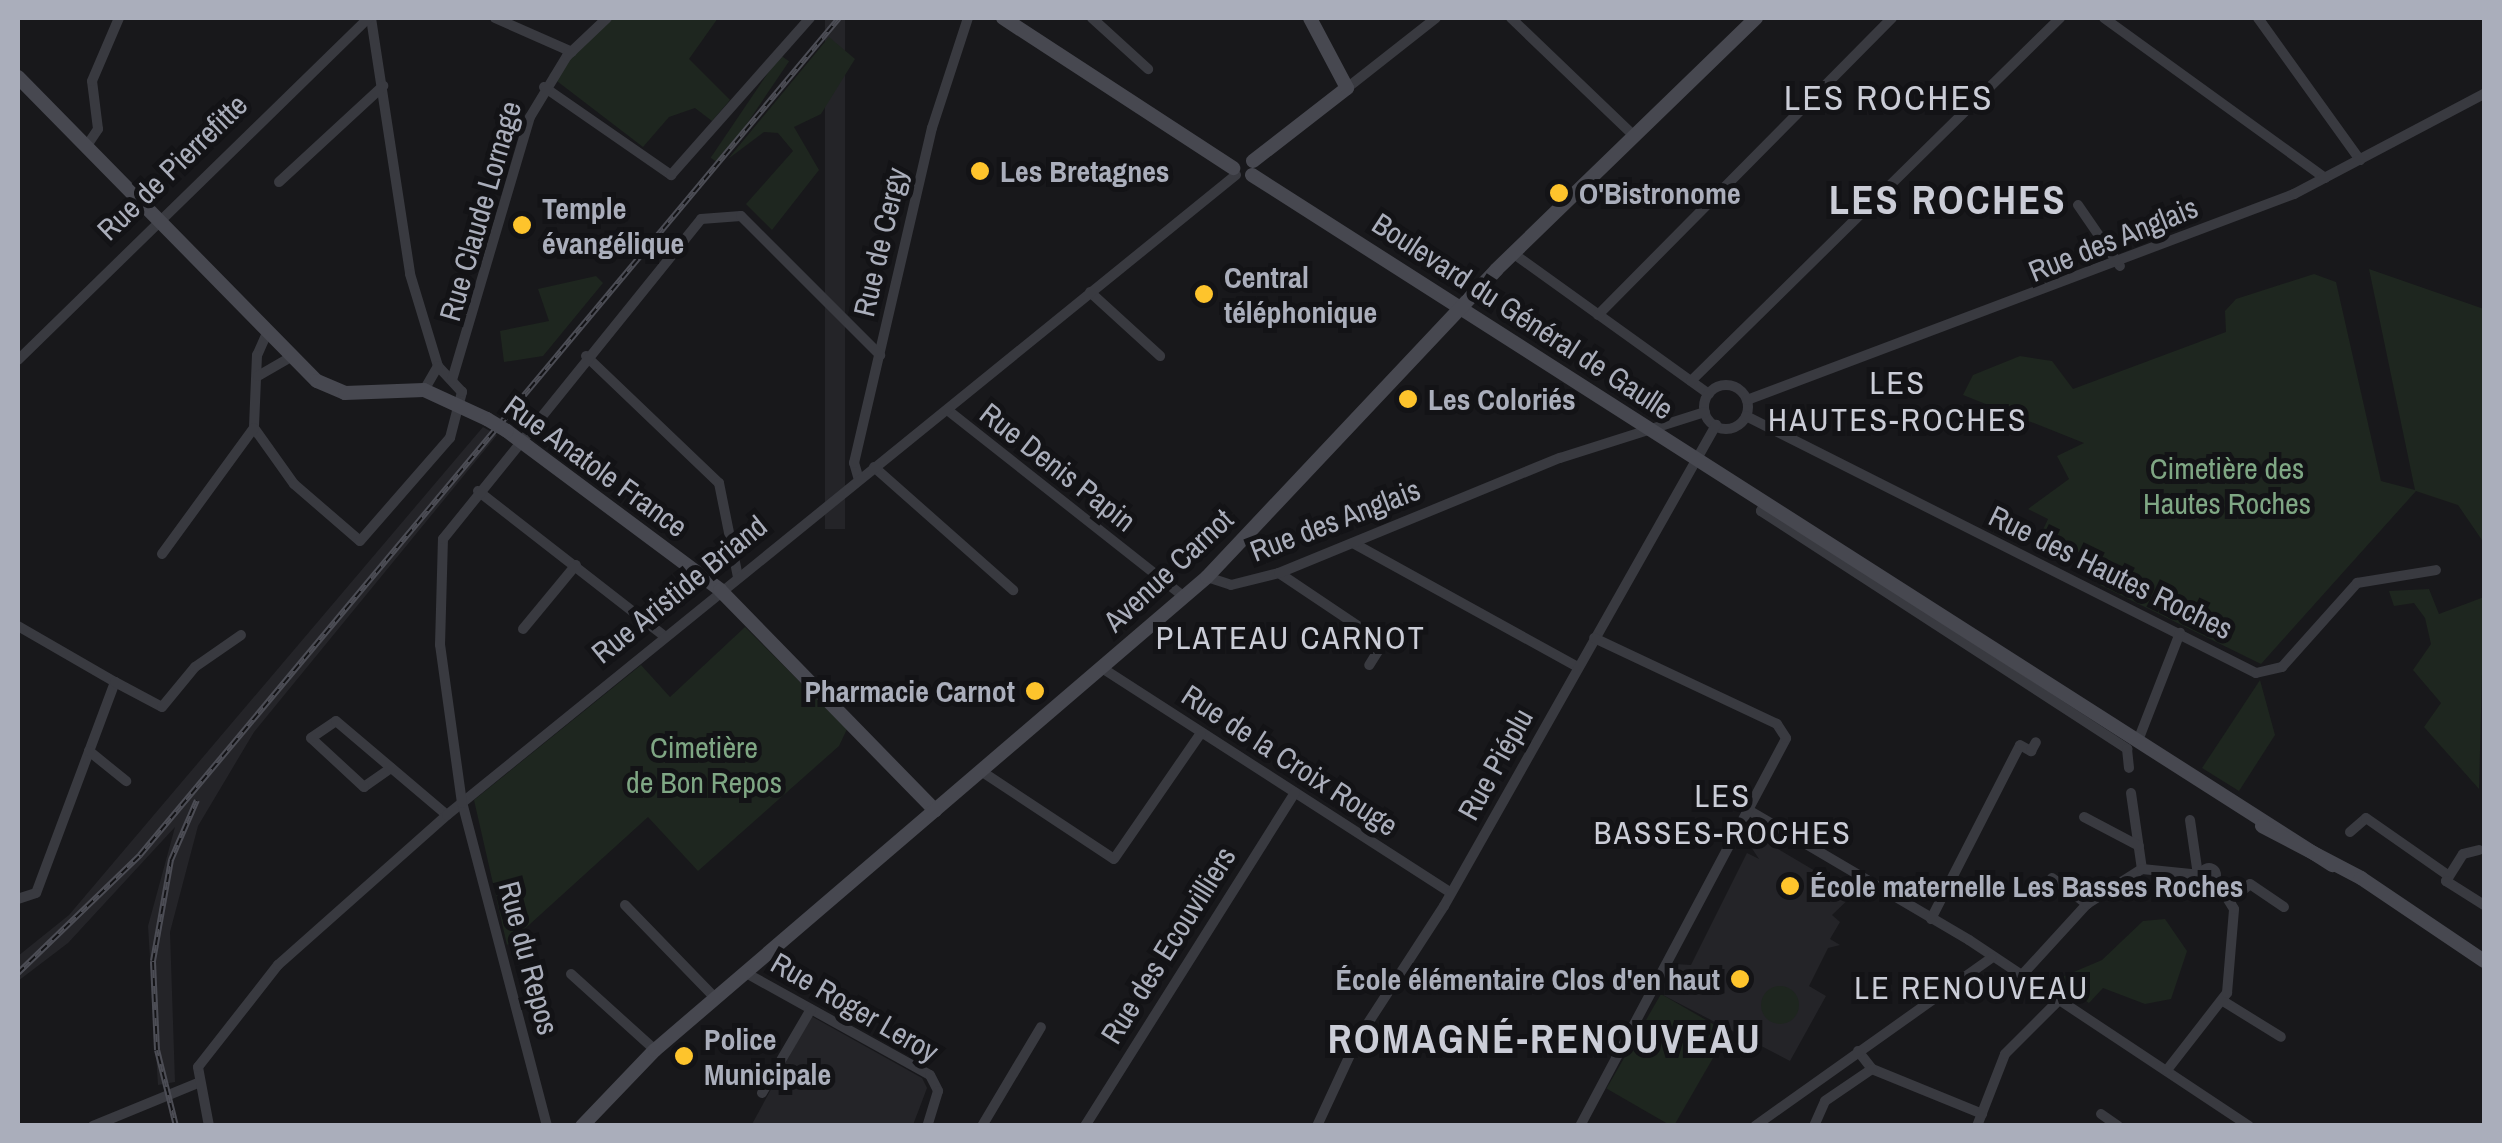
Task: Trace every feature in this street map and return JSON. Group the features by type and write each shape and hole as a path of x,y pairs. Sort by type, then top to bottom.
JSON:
{"street":[{"path":"88,144 98,129 92,82 120,18"},
{"path":"254,428 294,484 360,541 442,454 464,404 452,380 438,366 410,274 370,18"},
{"name":"Rue de Pierrefitte","path":"18,360 155,218 370,18"},
{"path":"495,18 572,52"},
{"name":"Rue Claude Lornage","path":"452,380 544,87 607,18"},
{"path":"544,87 671,175 810,18"},
{"name":"Rue de Cergy","path":"859,480 854,463 968,18"},
{"path":"1003,18 1234,171 1253,168 1436,18"},
{"path":"1092,18 1148,69"},
{"path":"1310,18 1347,88"},
{"path":"1512,18 1633,135"},
{"name":"Avenue Carnot","path":"582,1126 655,1050 1208,576 1514,254 1756,18"},
{"path":"1598,315 1892,18"},
{"path":"1691,381 2060,18"},
{"path":"2104,18 2326,178"},
{"path":"2258,18 2360,160"},
{"name":"Rue Anatole France","path":"18,76 291,357 345,392 424,390 464,404 521,440 720,590 935,810"},
{"path":"278,182 383,86"},
{"name":"Rue des Anglais","path":"1747,400 2120,266 2326,178 2484,94"},
{"name":"Boulevard du Général de Gaulle","path":"1253,168 1647,431 2139,738 2484,960"},
{"name":"Rue Aristide Briand","path":"198,1082 212,1040 278,965 446,815 720,590 950,412 1234,171"},
{"path":"2078,205 2120,266"},
{"path":"462,803 440,645 443,540 586,356 701,219 742,216 880,355"},
{"path":"1514,254 1709,394"},
{"path":"1090,292 1160,356"},
{"path":"162,554 254,428 258,376 268,333"},
{"path":"586,356 720,482 738,577"},
{"path":"258,376 291,357"},
{"path":"424,390 438,366"},
{"path":"1733,386 1747,400 1746,416 1733,427 1716,425 1706,412 1709,394 1733,386"},
{"name":"Rue Denis Papin","path":"950,412 1184,597"},
{"name":"Rue des Anglais","path":"1208,576 1232,585 1280,573 1647,431 1706,412"},
{"name":"Rue des Hautes Roches","path":"1746,416 2256,673 2282,667 2357,582 2436,570"},
{"name":"Rue Piéplu","path":"1317,1126 1357,1040 1451,892 1716,425"},
{"path":"874,468 1013,590"},
{"path":"478,491 664,636"},
{"name":"Boulevard du Général de Gaulle","path":"1765,503 1760,511 2127,749 2129,768"},
{"path":"1353,544 1578,667"},
{"path":"523,629 576,565"},
{"path":"1280,573 1383,643 1369,665"},
{"path":"18,626 162,707 195,666 240,635"},
{"path":"2139,738 2180,633"},
{"path":"1580,1126 1750,812 1784,730 1594,638"},
{"name":"Rue de la Croix Rouge","path":"1102,668 1451,892"},
{"path":"18,899 36,893 115,682"},
{"path":"391,768 364,787 312,738 336,721 391,768 446,815"},
{"path":"981,771 1114,859 1201,733"},
{"path":"1931,919 2020,745 2031,751 2036,742"},
{"path":"89,751 126,781"},
{"path":"2131,792 2142,870"},
{"name":"Rue des Ecouvilliers","path":"1085,1126 1295,793"},
{"name":"Rue du Repos","path":"462,803 547,1126"},
{"path":"1750,812 2022,974 2249,1126"},
{"path":"2084,817 2138,846"},
{"path":"2350,832 2366,818 2484,905"},
{"path":"2190,820 2200,875"},
{"path":"2449,876 2463,854 2479,850"},
{"path":"2022,974 2087,904 2142,870 2200,875 2212,869 2230,900 2222,1002 2167,1070"},
{"path":"2052,878 2087,904"},
{"path":"2230,900 2250,884 2284,907"},
{"path":"625,905 716,999"},
{"path":"1756,1126 1992,958"},
{"name":"Rue Roger Leroy","path":"746,973 937,1085 927,1126"},
{"path":"571,974 655,1050"},
{"path":"1858,1051 1872,1069 1979,1120 2005,1054 2060,998"},
{"path":"2222,1002 2281,1037"},
{"path":"762,1093 811,1009"},
{"path":"982,1126 1041,1027"},
{"path":"1814,1126 1825,1101 1872,1069"},
{"path":"93,1126 198,1082 209,1126"},
{"path":"2102,1114 2118,1126"}],"shaded area":[{"path":"825,18 845,18 845,529 825,529"},
{"path":"483,427 497,435 254,732 198,826 170,932 175,1082 158,1085 148,926 175,827 68,943 18,981 18,956 69,915"},
{"name":"École élémentaire Clos d'en haut","path":"1756,836 1854,894 1832,915 1840,922 1830,939 1840,945 1828,948 1809,986 1826,996 1790,1061 1659,993 1675,964 1691,965 1747,853 1759,859 1751,847"},
{"path":"811,1016 922,1078 927,1088 913,1125 751,1126"}],"green space":[{"path":"601,18 718,18 689,59 730,100 712,121 695,108 669,117 643,147 549,75"},
{"path":"829,37 855,59 821,114 794,127 819,170 772,230 746,204 793,151 778,133 764,132 728,159"},
{"path":"780,55 789,61 720,164 711,158"},
{"name":"Cimetière des Hautes Roches","path":"2369,269 2484,309 2484,543 2458,505 2416,491 2261,664 2100,585 2104,564 2041,534 2048,519 2028,509 2069,479 2057,456 2084,443 1963,395 1973,375 2020,356 2052,361 2073,389 2226,332 2225,311 2236,299 2314,274 2336,282 2381,481 2415,490"},
{"path":"596,276 603,283 543,356 504,362 500,331 549,321 538,289"},
{"path":"2429,589 2439,614 2484,597 2479,789 2424,727 2441,703 2413,670 2431,644 2425,618 2414,603 2394,606 2389,591"},
{"name":"Cimetière de Bon Repos","path":"745,627 847,729 839,746 698,871 648,817 507,945 474,800 641,665 670,697"},
{"path":"2260,680 2275,735 2239,791 2202,768"},
{"path":"2165,919 2187,951 2171,999 2145,1004 2103,988 2089,1003 2055,980 2102,960 2143,921"},
{"path":"1780,986 1794,991 1799,1005 1794,1019 1780,1024 1766,1019 1761,1005 1766,991"},
{"path":"1661,994 1728,1032 1674,1126 1606,1088"}],"railway":[{"path":"18,973 140,855 839,18"},
{"path":"176,1126 157,1050 153,961 171,860 197,800"}],"place":[{"name":"Les Bretagnes","path":"980,171"},
{"name":"O'Bistronome","path":"1559,193"},
{"name":"Temple évangélique","path":"522,225"},
{"name":"Central téléphonique","path":"1204,294"},
{"name":"Les Coloriés","path":"1408,399"},
{"name":"Pharmacie Carnot","path":"1035,691"},
{"name":"École maternelle Les Basses Roches","path":"1790,886"},
{"name":"École élémentaire Clos d'en haut","path":"1740,979"},
{"name":"Police Municipale","path":"684,1056"}],"district":[{"name":"LES ROCHES","path":"1889,98"},
{"name":"LES ROCHES","path":"1948,200"},
{"name":"LES HAUTES-ROCHES","path":"1898,402"},
{"name":"PLATEAU CARNOT","path":"1291,638"},
{"name":"LES BASSES-ROCHES","path":"1723,816"},
{"name":"LE RENOUVEAU","path":"1972,988"},
{"name":"ROMAGNÉ-RENOUVEAU","path":"1545,1039"}]}
